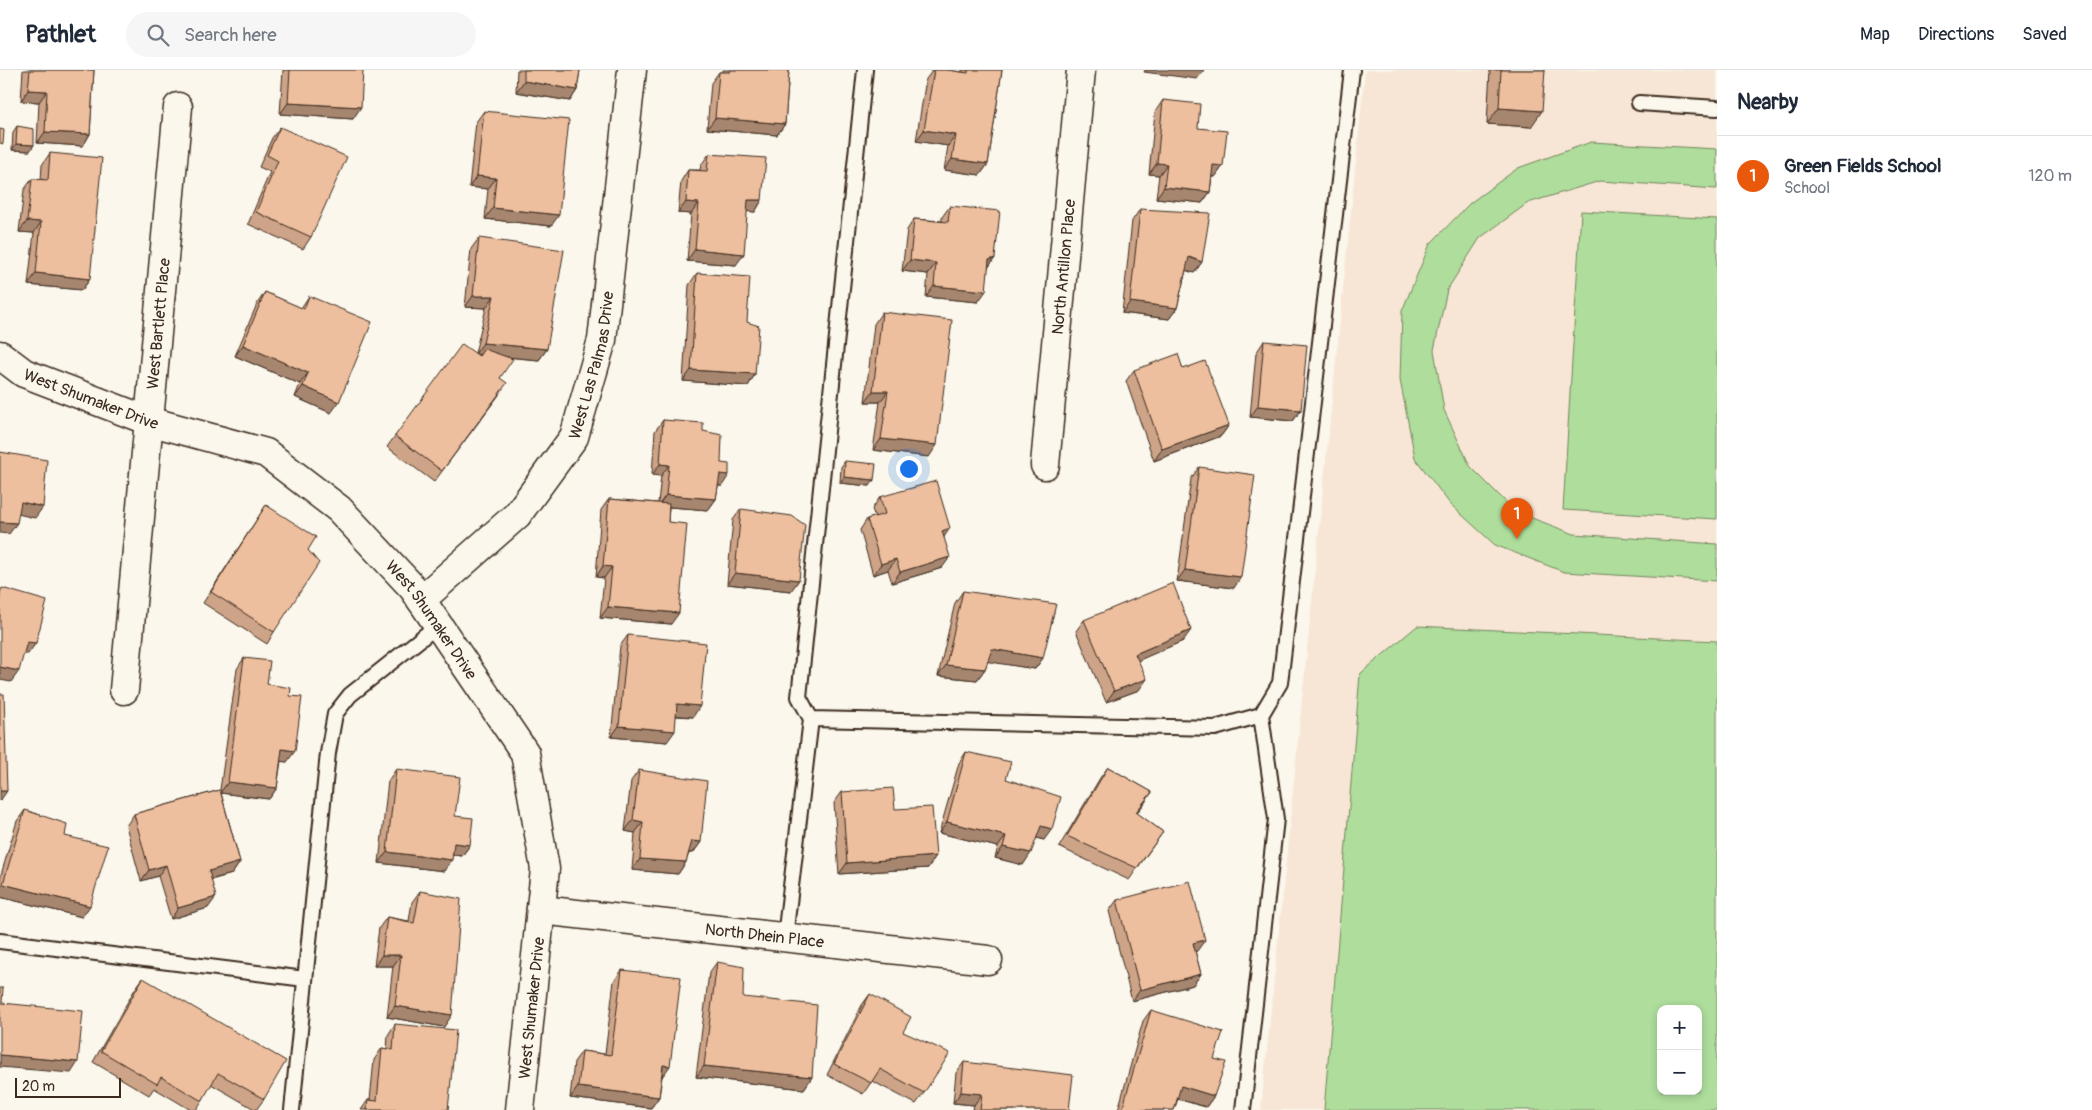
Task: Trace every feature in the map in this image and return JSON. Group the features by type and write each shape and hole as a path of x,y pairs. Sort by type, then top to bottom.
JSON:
{"street":[{"name":"West Las Palmas Drive","path":"421,600 517,515 574,437 602,340 632,70"},
{"name":"North Antillon Place","path":"1045,465 1081,70"},
{"name":"West Bartlett Place","path":"124,690 178,107"},
{"name":"West Shumaker Drive","path":"0,355 24,373 149,421 266,454 339,509 413,588 526,753 545,869 520,1110"},
{"name":"North Dhein Place","path":"541,910 988,960"}],"lane":[{"path":"785,937 811,719 799,697 865,70"},
{"path":"1243,1110 1276,820 1261,715 1280,683 1352,70"},
{"path":"1639,103 1717,108"},
{"path":"292,1110 328,753 335,714 350,695 438,626"},
{"path":"811,719 1215,728 1261,715"},
{"path":"0,941 305,979"}],"shaded area":[{"path":"1365,70 1717,70 1717,1110 1261,1110"}],"green space":[{"path":"1591,142 1717,149 1717,189 1600,181 1528,203 1480,238 1447,290 1434,350 1444,410 1470,466 1516,512 1574,534 1717,544 1717,581 1564,572 1495,545 1450,504 1415,458 1400,380 1402,311 1430,244 1470,203 1518,168"},
{"path":"1581,211 1717,219 1717,519 1563,510"},
{"path":"1417,626 1717,641 1717,1110 1324,1110 1360,674"}],"building":[{"path":"30,70 94,70 90,134 45,132 47,91 28,90"},
{"path":"290,70 363,70 361,107 288,103"},
{"path":"524,70 580,70 577,90 524,81"},
{"path":"730,70 789,70 785,124 715,118 719,72 730,72"},
{"path":"934,70 968,73 968,70 1002,70 988,164 952,159 956,135 924,130"},
{"path":"1501,70 1545,70 1542,111 1499,108"},
{"path":"1163,100 1200,104 1198,128 1227,131 1223,166 1213,165 1210,192 1164,187 1167,164 1157,163"},
{"path":"484,111 569,120 559,215 493,208 496,178 477,176"},
{"path":"17,126 34,129 34,145 16,144"},
{"path":"280,127 347,157 311,237 256,212 278,161 267,155"},
{"path":"0,129 4,130 3,144 0,143"},
{"path":"50,153 102,158 90,279 36,273 41,222 27,221 32,179 48,180"},
{"path":"709,154 766,158 762,200 748,200 744,254 695,249 699,203 686,202 688,170 707,171"},
{"path":"950,206 1000,211 995,258 989,260 986,291 934,286 936,263 910,260 914,219 948,222"},
{"path":"1140,209 1210,213 1202,262 1189,257 1177,308 1130,302"},
{"path":"479,238 564,250 547,349 483,343 494,296 473,296"},
{"path":"697,273 750,277 747,322 759,326 755,374 691,370"},
{"path":"265,292 304,309 309,296 372,322 339,402 303,386 308,373 243,345"},
{"path":"882,312 952,320 937,445 881,439 888,391 873,391"},
{"path":"1264,341 1307,345 1301,410 1258,406"},
{"path":"462,344 479,356 484,349 513,359 500,378 507,383 442,471 395,436"},
{"path":"1178,354 1183,369 1205,361 1229,425 1162,449 1134,370"},
{"path":"663,420 703,423 703,431 722,435 721,463 729,464 729,475 720,474 716,499 666,495 669,465 660,464"},
{"path":"0,452 47,460 43,507 21,502 17,523 0,522"},
{"path":"845,461 876,464 874,480 844,477"},
{"path":"1199,467 1255,475 1241,577 1185,570"},
{"path":"936,481 950,528 942,531 950,557 900,572 896,559 881,564 867,519 885,514 880,497"},
{"path":"609,499 669,504 668,522 687,524 679,613 608,607 612,567 603,566"},
{"path":"266,505 316,537 308,550 319,563 274,632 211,592"},
{"path":"741,509 792,516 805,525 799,580 735,573"},
{"path":"1173,583 1191,630 1135,654 1147,679 1114,691 1084,620"},
{"path":"2,588 47,601 36,643 27,642 19,671 0,667 0,593"},
{"path":"963,591 1056,604 1043,658 992,649 985,669 946,665"},
{"path":"628,635 706,643 700,706 677,704 675,731 619,726"},
{"path":"244,658 270,661 267,684 291,688 290,696 302,697 295,751 282,749 277,788 228,782"},
{"path":"0,694 4,694 7,791 0,791"},
{"path":"966,752 1011,762 1006,779 1061,797 1052,829 1041,826 1031,853 1003,847 1006,836 947,822"},
{"path":"1108,767 1152,792 1136,812 1163,832 1137,868 1067,836"},
{"path":"396,769 460,777 455,816 473,818 470,845 454,843 452,860 387,852"},
{"path":"639,770 707,781 701,842 692,841 686,862 640,859 643,822 633,820"},
{"path":"893,788 895,809 932,807 936,856 847,863 842,792"},
{"path":"220,790 240,862 209,871 216,897 178,908 166,865 149,870 134,814"},
{"path":"25,810 67,824 65,836 108,846 90,906 3,884"},
{"path":"1190,881 1205,940 1193,943 1201,974 1140,990 1117,900"},
{"path":"420,891 461,899 452,1015 395,1006 401,955 382,955 387,917 414,923"},
{"path":"717,962 744,967 743,997 817,1005 812,1077 704,1066"},
{"path":"622,970 681,977 670,1066 663,1065 659,1097 578,1087 582,1051 611,1055"},
{"path":"143,978 286,1061 264,1099 218,1073 202,1101 161,1077 157,1084 101,1051"},
{"path":"0,988 3,988 2,1003 83,1011 78,1062 0,1055"},
{"path":"870,994 911,1017 903,1032 950,1053 924,1093 880,1069 871,1083 834,1064"},
{"path":"1151,1010 1223,1032 1214,1059 1226,1062 1214,1096 1181,1086 1174,1110 1122,1110"},
{"path":"395,1024 456,1030 448,1110 367,1110 368,1100 377,1101 382,1048 393,1050"},
{"path":"964,1062 1073,1075 1069,1110 980,1110 982,1094 961,1092"}],"place":[{"name":"Green Fields School","path":"1517,539"}]}
